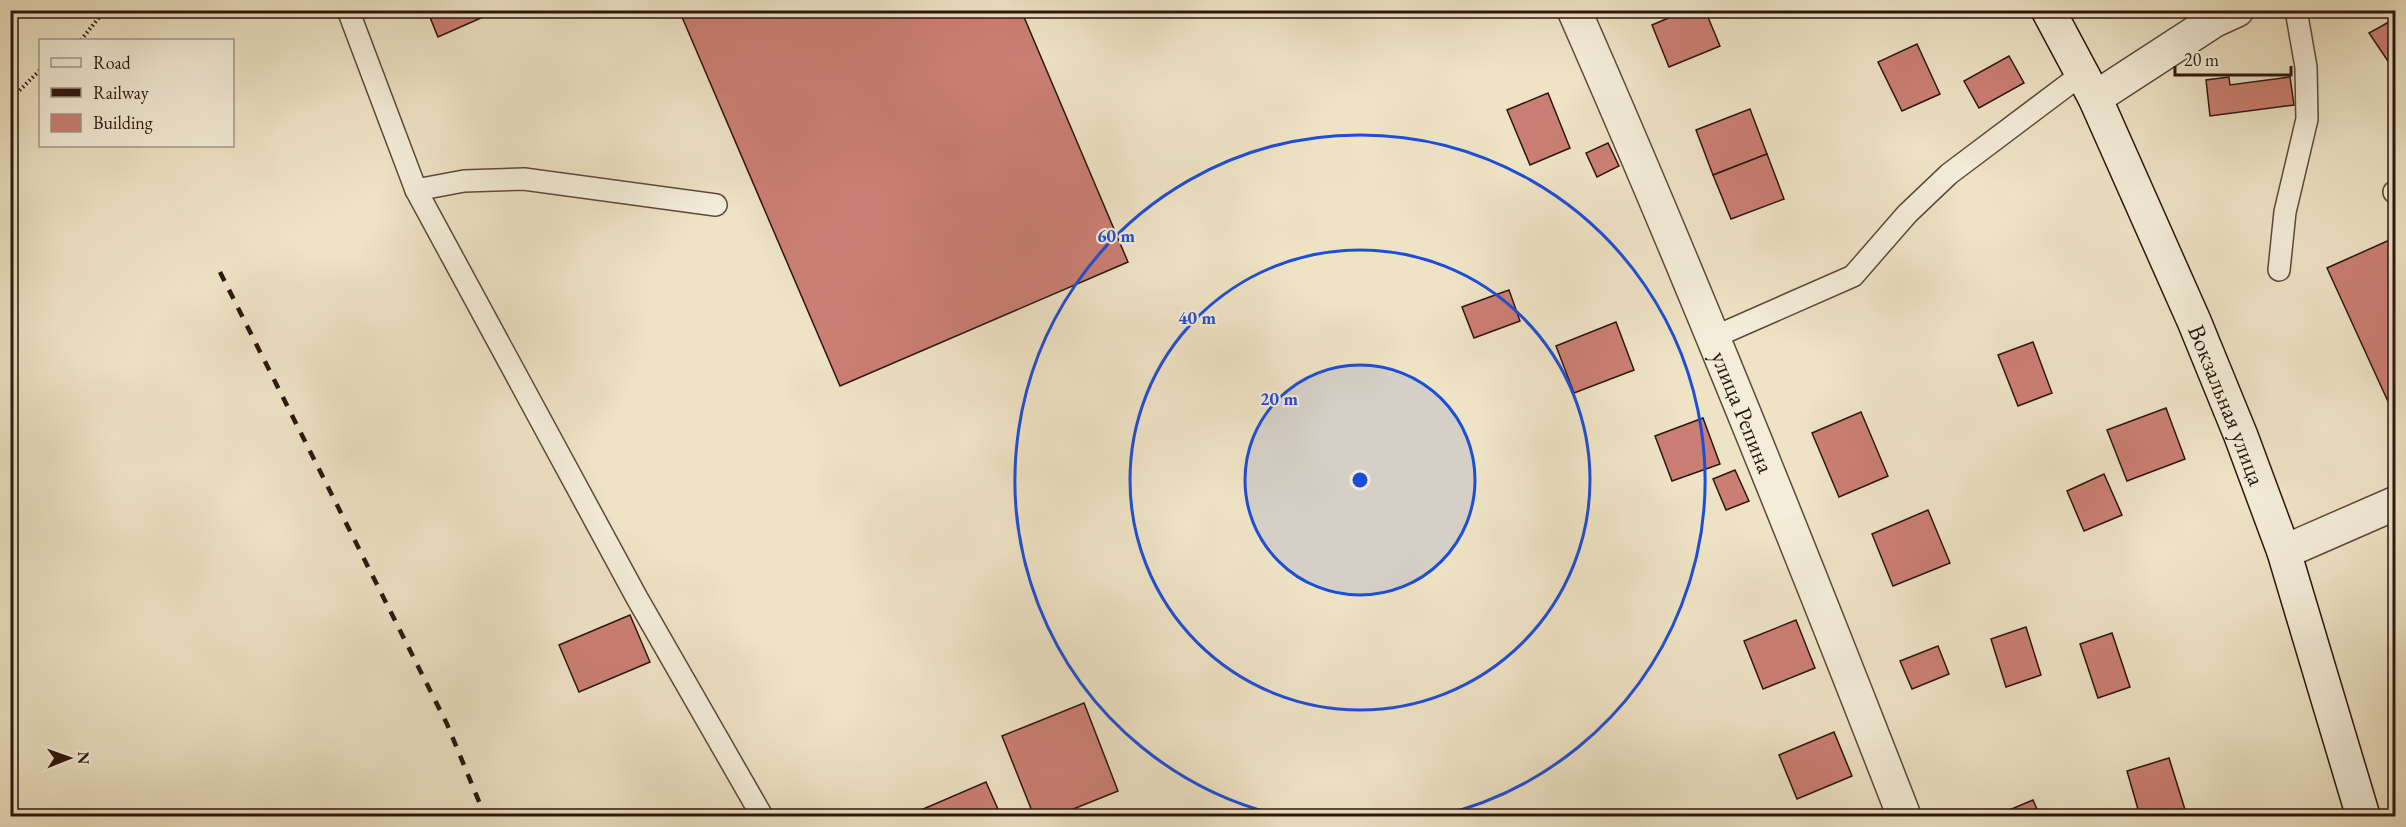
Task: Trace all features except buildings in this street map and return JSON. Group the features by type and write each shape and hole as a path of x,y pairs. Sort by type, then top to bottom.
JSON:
{"street":[{"name":"улица Репина","path":"1574,10 1819,599 1904,816"},
{"name":"Вокзальная улица","path":"2048,10 2088,86 2194,321 2241,436 2284,552 2363,816"},
{"path":"2088,86 2237,10"},
{"path":"2284,552 2396,502"}],"lane":[{"path":"348,10 416,190 637,598 762,816"},
{"path":"2279,270 2285,212 2307,119 2306,67 2296,10"},
{"path":"1712,338 1853,276 1907,214 1949,174 2088,86"},
{"path":"416,190 464,181 524,179 716,206"}],"path":[{"path":"82,39 105,10"},
{"path":"10,100 39,71"}],"railway":[{"path":"220,272 447,724 485,816"}]}
